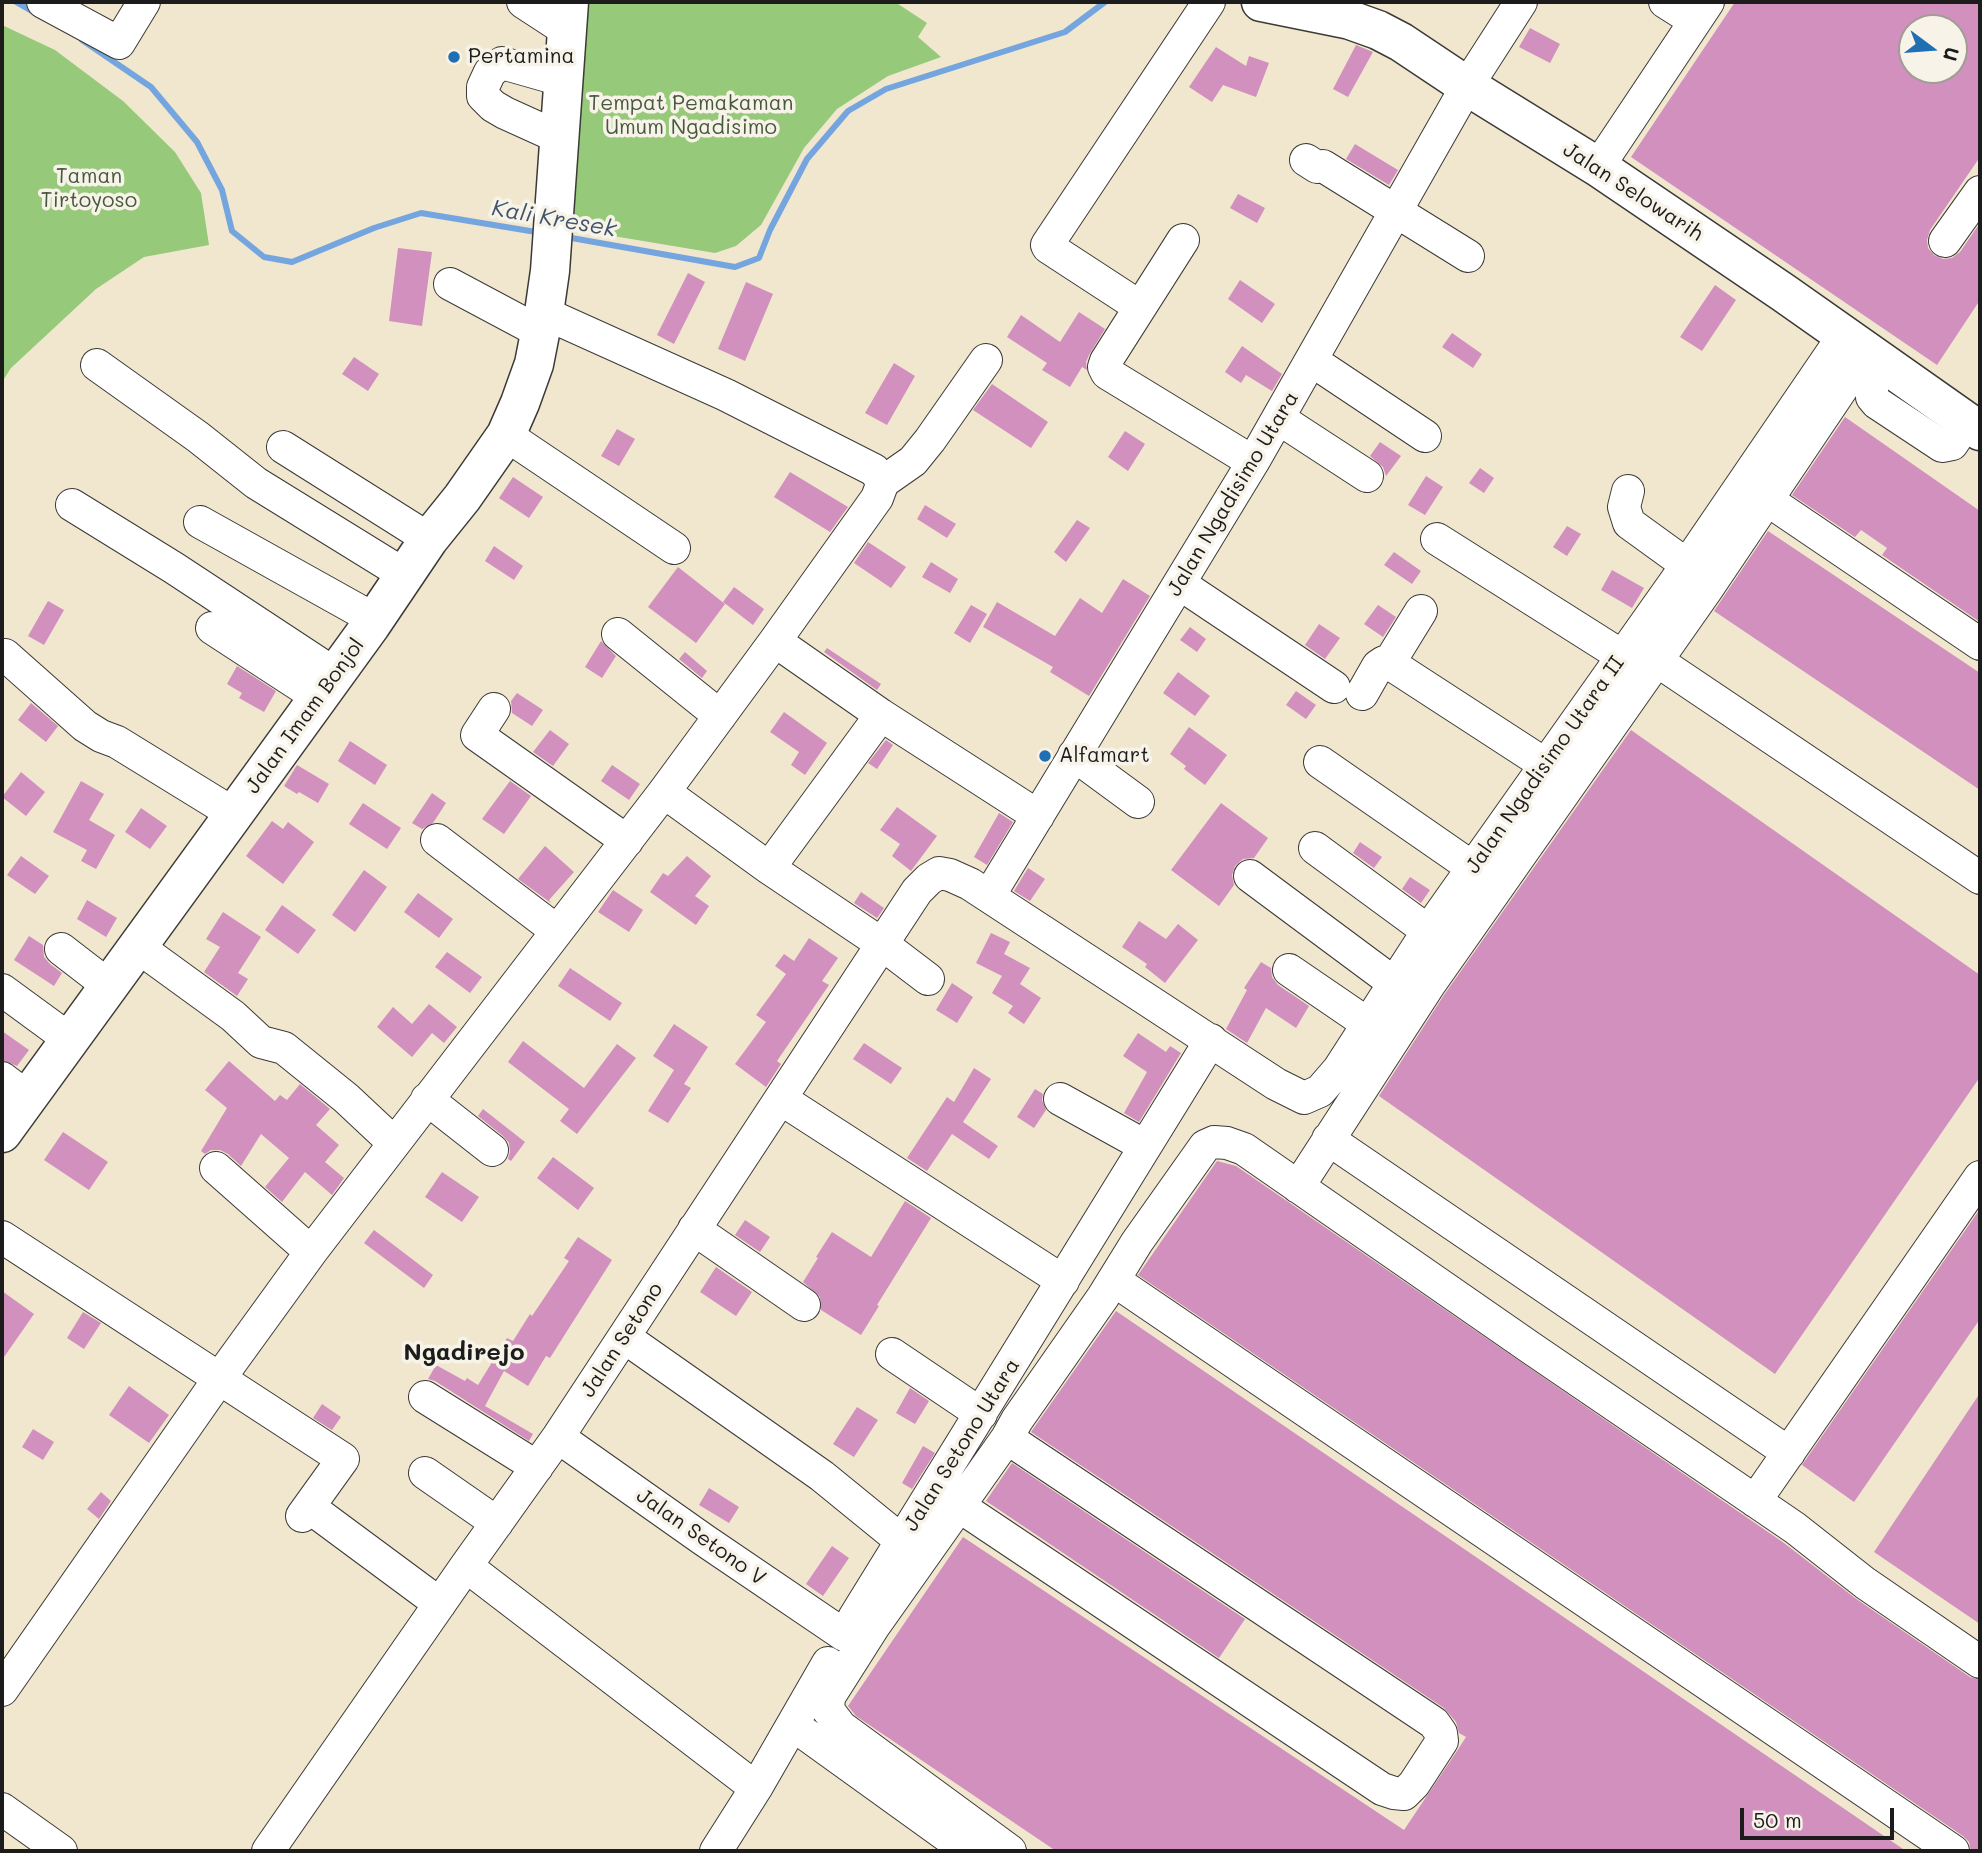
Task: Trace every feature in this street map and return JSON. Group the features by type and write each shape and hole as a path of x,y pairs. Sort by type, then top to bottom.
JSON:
{"main road":[{"name":"Jalan Selowarih","path":"1261,2 1338,17 1378,30 1401,42 1598,167 1865,350 1969,433"},
{"name":"Jalan Imam Bonjol","path":"2,1133 14,1087 69,1039 109,986 506,435 534,364 550,271 567,16"}],"street":[{"path":"43,2 118,43 144,2"},
{"path":"523,2 567,16"},
{"path":"1140,307 1047,245 1209,2"},
{"name":"Jalan Ngadisimo Utara","path":"989,896 1253,462 1467,86 1521,2"},
{"path":"1598,167 1702,11 1665,2"},
{"path":"558,137 505,113 483,96 490,72 502,63 562,80"},
{"path":"1306,160 1317,167 1323,166 1468,256"},
{"path":"1945,241 1980,192"},
{"path":"1183,240 1105,361 1104,367 1107,373 1253,462"},
{"path":"450,284 726,395 874,470 883,482"},
{"path":"1298,1187 1429,985 1656,660 1865,350"},
{"name":"Jalan Ngadisimo Utara II","path":"1211,1040 1276,1084 1304,1098 1320,1091 1339,1069 1428,931 1687,565 1865,350"},
{"path":"2,1690 311,1252 664,792 877,498 883,482 913,461 986,360"},
{"path":"1311,360 1425,436"},
{"path":"97,366 198,437 256,483 405,575"},
{"path":"1278,418 1367,476"},
{"path":"506,435 674,548"},
{"path":"283,447 429,539"},
{"path":"1628,491 1624,506 1629,523 1687,565"},
{"path":"1766,499 1980,644"},
{"path":"72,505 174,568 327,686"},
{"path":"200,522 374,619"},
{"path":"1437,539 1622,656"},
{"path":"1180,584 1348,690 1421,611"},
{"path":"212,628 327,686"},
{"path":"618,634 720,716"},
{"path":"775,642 881,715 1038,816"},
{"path":"5,655 85,726 117,742 234,814"},
{"path":"1377,660 1546,765"},
{"path":"1656,660 1980,878"},
{"path":"495,709 477,734 627,841"},
{"path":"769,868 881,715"},
{"path":"1074,755 1138,802"},
{"path":"1320,762 1473,868"},
{"path":"664,792 928,979"},
{"path":"437,840 557,931"},
{"path":"1315,848 1428,931"},
{"name":"Jalan Setono","path":"268,1851 558,1437 917,891 939,873 970,884 989,896"},
{"path":"1250,876 1394,983"},
{"path":"989,896 1211,1040"},
{"path":"138,947 233,1016 261,1042 284,1048 346,1098 393,1142"},
{"path":"61,949 109,986"},
{"path":"1289,970 1368,1024"},
{"path":"2,990 69,1039"},
{"name":"Jalan Setono Utara","path":"716,1851 756,1788 844,1635 1211,1040"},
{"path":"427,1099 492,1150"},
{"path":"781,1099 1063,1281"},
{"path":"1060,1099 1145,1146"},
{"path":"1328,1139 1789,1453"},
{"path":"1010,1851 841,1727 828,1710 830,1697 892,1600 1115,1281 1137,1242 1205,1146 1214,1142 1244,1149 1795,1528 1865,1583 1980,1662"},
{"path":"216,1168 311,1252"},
{"path":"1755,1501 1980,1177"},
{"path":"694,1230 804,1305"},
{"path":"2,1237 219,1379 349,1450 306,1512 440,1604"},
{"path":"1115,1281 1953,1851"},
{"path":"624,1337 813,1470 903,1542"},
{"path":"892,1354 981,1414"},
{"path":"425,1397 537,1467"},
{"name":"Jalan Setono V","path":"558,1437 844,1635"},
{"path":"959,1506 1382,1788 1404,1794 1415,1784 1442,1741 1441,1733 1434,1723 1007,1438"},
{"path":"425,1472 497,1523"},
{"path":"466,1566 756,1788"},
{"path":"793,1725 968,1851"},
{"path":"2,1809 61,1851"}],"green space":[{"name":"Tempat Pemakaman Umum Ngadisimo","path":"587,2 895,2 927,23 918,37 941,57 888,76 837,109 804,148 761,225 736,246 715,253 565,228"},
{"name":"Taman Tirtoyoso","path":"2,25 55,50 123,101 175,152 201,193 209,245 144,257 96,289 11,368 2,382"}],"building":[{"path":"1735,2 1980,2 1980,157 1930,230 1927,240 1928,248 1934,255 1943,259 1952,258 1960,252 1980,223 1980,300 1937,365 1631,157"},
{"path":"1530,28 1560,44 1550,63 1519,47"},
{"path":"1356,45 1373,52 1348,97 1333,89"},
{"path":"1216,47 1246,66 1249,56 1269,63 1256,97 1223,85 1212,102 1189,87"},
{"path":"1355,144 1398,170 1389,185 1346,159"},
{"path":"1238,194 1265,208 1257,223 1230,208"},
{"path":"398,248 432,252 422,326 389,321"},
{"path":"688,273 705,282 674,344 657,335"},
{"path":"1240,280 1275,304 1262,323 1228,299"},
{"path":"746,282 773,294 745,361 718,349"},
{"path":"1715,285 1736,300 1702,351 1680,337"},
{"path":"1079,312 1105,329 1089,355 1087,370 1082,367 1070,387 1042,370 1047,363 1007,337 1021,315 1060,342"},
{"path":"1452,333 1482,354 1473,368 1442,347"},
{"path":"1242,346 1282,374 1272,391 1246,375 1241,383 1225,372"},
{"path":"354,357 379,374 368,391 342,374"},
{"path":"894,363 915,376 887,425 865,413"},
{"path":"992,384 1048,422 1031,448 973,410"},
{"path":"1845,417 1980,511 1980,622 1882,555 1887,548 1861,530 1855,537 1792,495"},
{"path":"617,429 635,439 619,466 601,456"},
{"path":"1125,431 1145,444 1128,471 1108,457"},
{"path":"1380,442 1401,456 1386,476 1383,467 1370,456"},
{"path":"1480,468 1494,478 1484,493 1469,483"},
{"path":"790,472 848,507 830,532 774,497"},
{"path":"1426,476 1443,487 1425,515 1408,505"},
{"path":"513,477 543,497 529,518 499,498"},
{"path":"925,505 956,524 947,538 917,519"},
{"path":"1077,520 1090,528 1066,562 1054,552"},
{"path":"1567,526 1581,534 1567,556 1553,547"},
{"path":"1768,531 1980,673 1980,790 1714,611"},
{"path":"868,542 906,567 891,588 854,563"},
{"path":"494,546 523,566 514,580 485,561"},
{"path":"1394,552 1421,571 1412,584 1384,565"},
{"path":"931,562 958,579 950,593 922,577"},
{"path":"678,567 725,604 696,643 648,607"},
{"path":"1612,570 1644,588 1632,608 1601,590"},
{"path":"1123,579 1150,596 1089,696 1050,672 1053,667 983,627 997,602 1055,636 1080,598 1102,613"},
{"path":"734,587 764,609 753,625 723,602"},
{"path":"48,601 64,610 44,645 28,636"},
{"path":"971,605 987,614 970,643 954,633"},
{"path":"1378,605 1396,617 1383,637 1364,624"},
{"path":"1319,624 1340,638 1325,659 1305,645"},
{"path":"1190,627 1206,639 1197,652 1180,640"},
{"path":"601,641 616,656 602,678 585,667"},
{"path":"827,648 881,684 877,690 824,652"},
{"path":"685,652 707,671 702,678 679,659"},
{"path":"237,666 276,691 264,712 239,698 242,693 227,684"},
{"path":"1178,672 1210,696 1195,716 1163,693"},
{"path":"1296,691 1316,705 1306,719 1286,705"},
{"path":"517,693 543,710 532,726 512,713 511,701"},
{"path":"31,703 58,726 46,742 18,720"},
{"path":"784,712 827,743 805,775 791,765 799,752 770,732"},
{"path":"1189,727 1227,755 1205,785 1170,754"},
{"path":"550,730 569,744 553,766 533,752"},
{"path":"1631,730 1980,975 1980,1077 1775,1374 1379,1096 1444,995"},
{"path":"886,740 893,745 877,769 868,763"},
{"path":"350,741 387,765 375,785 338,761"},
{"path":"297,765 329,784 318,803 284,786"},
{"path":"612,765 640,784 629,800 601,781"},
{"path":"21,772 45,792 26,816 2,797"},
{"path":"81,781 104,794 89,820 115,835 96,869 81,861 87,850 53,832"},
{"path":"510,781 531,796 504,834 482,819"},
{"path":"432,793 446,803 433,823 422,829 412,823"},
{"path":"363,803 401,828 387,849 349,824"},
{"path":"1221,803 1268,838 1254,858 1243,859 1235,866 1232,875 1234,885 1219,906 1171,870"},
{"path":"897,807 937,836 911,871 892,856 900,844 880,830"},
{"path":"141,808 167,826 150,849 125,832"},
{"path":"999,813 1013,822 987,865 974,857"},
{"path":"272,821 283,829 288,822 314,842 283,884 246,856"},
{"path":"1360,842 1382,857 1374,868 1353,853"},
{"path":"545,846 574,872 549,900 551,903 518,879"},
{"path":"21,856 49,876 35,894 7,875"},
{"path":"687,856 711,876 695,896 709,906 696,925 650,892 663,873 668,876"},
{"path":"1028,868 1045,879 1030,901 1014,891"},
{"path":"364,870 387,887 355,932 332,915"},
{"path":"1410,877 1430,890 1421,903 1402,889"},
{"path":"613,890 643,910 629,932 598,912"},
{"path":"861,892 884,908 877,918 854,903"},
{"path":"418,893 453,919 439,938 404,912"},
{"path":"87,900 117,918 106,937 77,919"},
{"path":"282,905 316,930 298,954 265,930"},
{"path":"223,912 261,937 238,973 248,979 237,996 204,972 220,947 206,939"},
{"path":"1139,921 1166,939 1178,924 1198,940 1165,983 1145,967 1147,964 1122,947"},
{"path":"991,933 1010,942 1004,954 1030,968 1020,984 1041,998 1024,1024 1008,1013 1013,1006 992,993 1002,976 976,963"},
{"path":"29,936 43,945 44,957 62,973 54,986 14,960"},
{"path":"809,938 838,958 822,981 829,985 777,1061 781,1064 766,1087 735,1064 766,1022 756,1015 786,974 775,966 784,954 794,961"},
{"path":"447,952 482,977 470,993 435,967"},
{"path":"1261,962 1271,968 1272,977 1278,985 1309,1006 1296,1028 1266,1008 1247,1043 1226,1029 1247,990 1244,988"},
{"path":"570,968 622,1003 610,1021 558,986"},
{"path":"952,983 973,997 957,1023 936,1010"},
{"path":"429,1004 457,1027 444,1043 432,1033 412,1057 377,1027 393,1007 412,1024"},
{"path":"674,1024 708,1047 684,1084 691,1088 668,1123 648,1111 674,1070 653,1056"},
{"path":"2,1031 29,1050 17,1066 2,1060"},
{"path":"1138,1033 1166,1052 1170,1046 1181,1053 1139,1122 1124,1113 1147,1072 1123,1056"},
{"path":"523,1041 584,1088 617,1044 636,1058 577,1134 560,1121 569,1109 508,1062"},
{"path":"864,1043 902,1068 891,1084 853,1059"},
{"path":"229,1061 275,1101 280,1095 287,1100 300,1084 330,1109 316,1125 339,1145 325,1162 344,1178 332,1195 305,1172 282,1202 265,1187 289,1158 261,1134 241,1166 220,1150 211,1150 205,1154 201,1151 227,1108 205,1090"},
{"path":"974,1068 991,1079 963,1122 998,1146 989,1159 952,1134 927,1171 907,1158 947,1097 954,1102"},
{"path":"1035,1089 1043,1094 1046,1110 1034,1128 1017,1117"},
{"path":"483,1109 525,1142 511,1161 508,1159 509,1143 478,1116"},
{"path":"63,1132 108,1162 89,1190 44,1160"},
{"path":"553,1157 594,1188 578,1210 537,1178"},
{"path":"1217,1161 1236,1166 1784,1543 1855,1598 1970,1677 1980,1680 1980,1851 1971,1851 1969,1842 1963,1836 1138,1275"},
{"path":"442,1172 479,1197 462,1222 425,1197"},
{"path":"905,1201 931,1218 861,1335 821,1310 820,1297 803,1282 832,1232 871,1257"},
{"path":"1980,1209 1980,1319 1854,1502 1802,1465"},
{"path":"745,1220 770,1237 760,1252 735,1235"},
{"path":"374,1230 433,1275 424,1288 364,1243"},
{"path":"578,1237 612,1260 550,1358 546,1356 528,1386 504,1371 485,1406 533,1434 529,1441 428,1379 436,1365 478,1385 507,1338 513,1341 530,1314 532,1316 569,1261 564,1258"},
{"path":"716,1267 752,1292 736,1316 700,1292"},
{"path":"2,1291 34,1314 2,1360"},
{"path":"1116,1311 1906,1851 1056,1851 856,1716 848,1706 963,1537 1404,1830 1466,1737 1459,1733 1456,1722 1444,1708 1031,1432"},
{"path":"83,1312 101,1323 84,1349 67,1338"},
{"path":"129,1386 169,1415 149,1443 109,1415"},
{"path":"910,1388 929,1401 915,1424 896,1413"},
{"path":"1980,1393 1980,1624 1874,1552"},
{"path":"322,1404 341,1417 332,1430 313,1418"},
{"path":"857,1407 878,1420 854,1457 833,1444"},
{"path":"33,1429 54,1442 43,1460 22,1447"},
{"path":"923,1446 935,1453 912,1489 902,1483"},
{"path":"1012,1463 1245,1619 1219,1658 986,1501"},
{"path":"709,1488 739,1507 729,1523 699,1505"},
{"path":"101,1492 111,1501 99,1519 87,1509"},
{"path":"832,1546 849,1558 823,1596 806,1584"}],"waterway":[{"name":"Kali Kresek","path":"16,2 37,14"},
{"name":"Kali Kresek","path":"566,237 735,267 759,258 770,230 807,159 848,111 886,89 1065,32 1105,2"},
{"name":"Kali Kresek","path":"82,40 151,87 197,142 222,190 232,231 264,257 292,262 374,228 421,213 542,233"}],"place":[{"name":"Pertamina","path":"454,57"},
{"name":"Alfamart","path":"1045,756"}],"district":[{"name":"Ngadirejo","path":"464,1353"}]}
